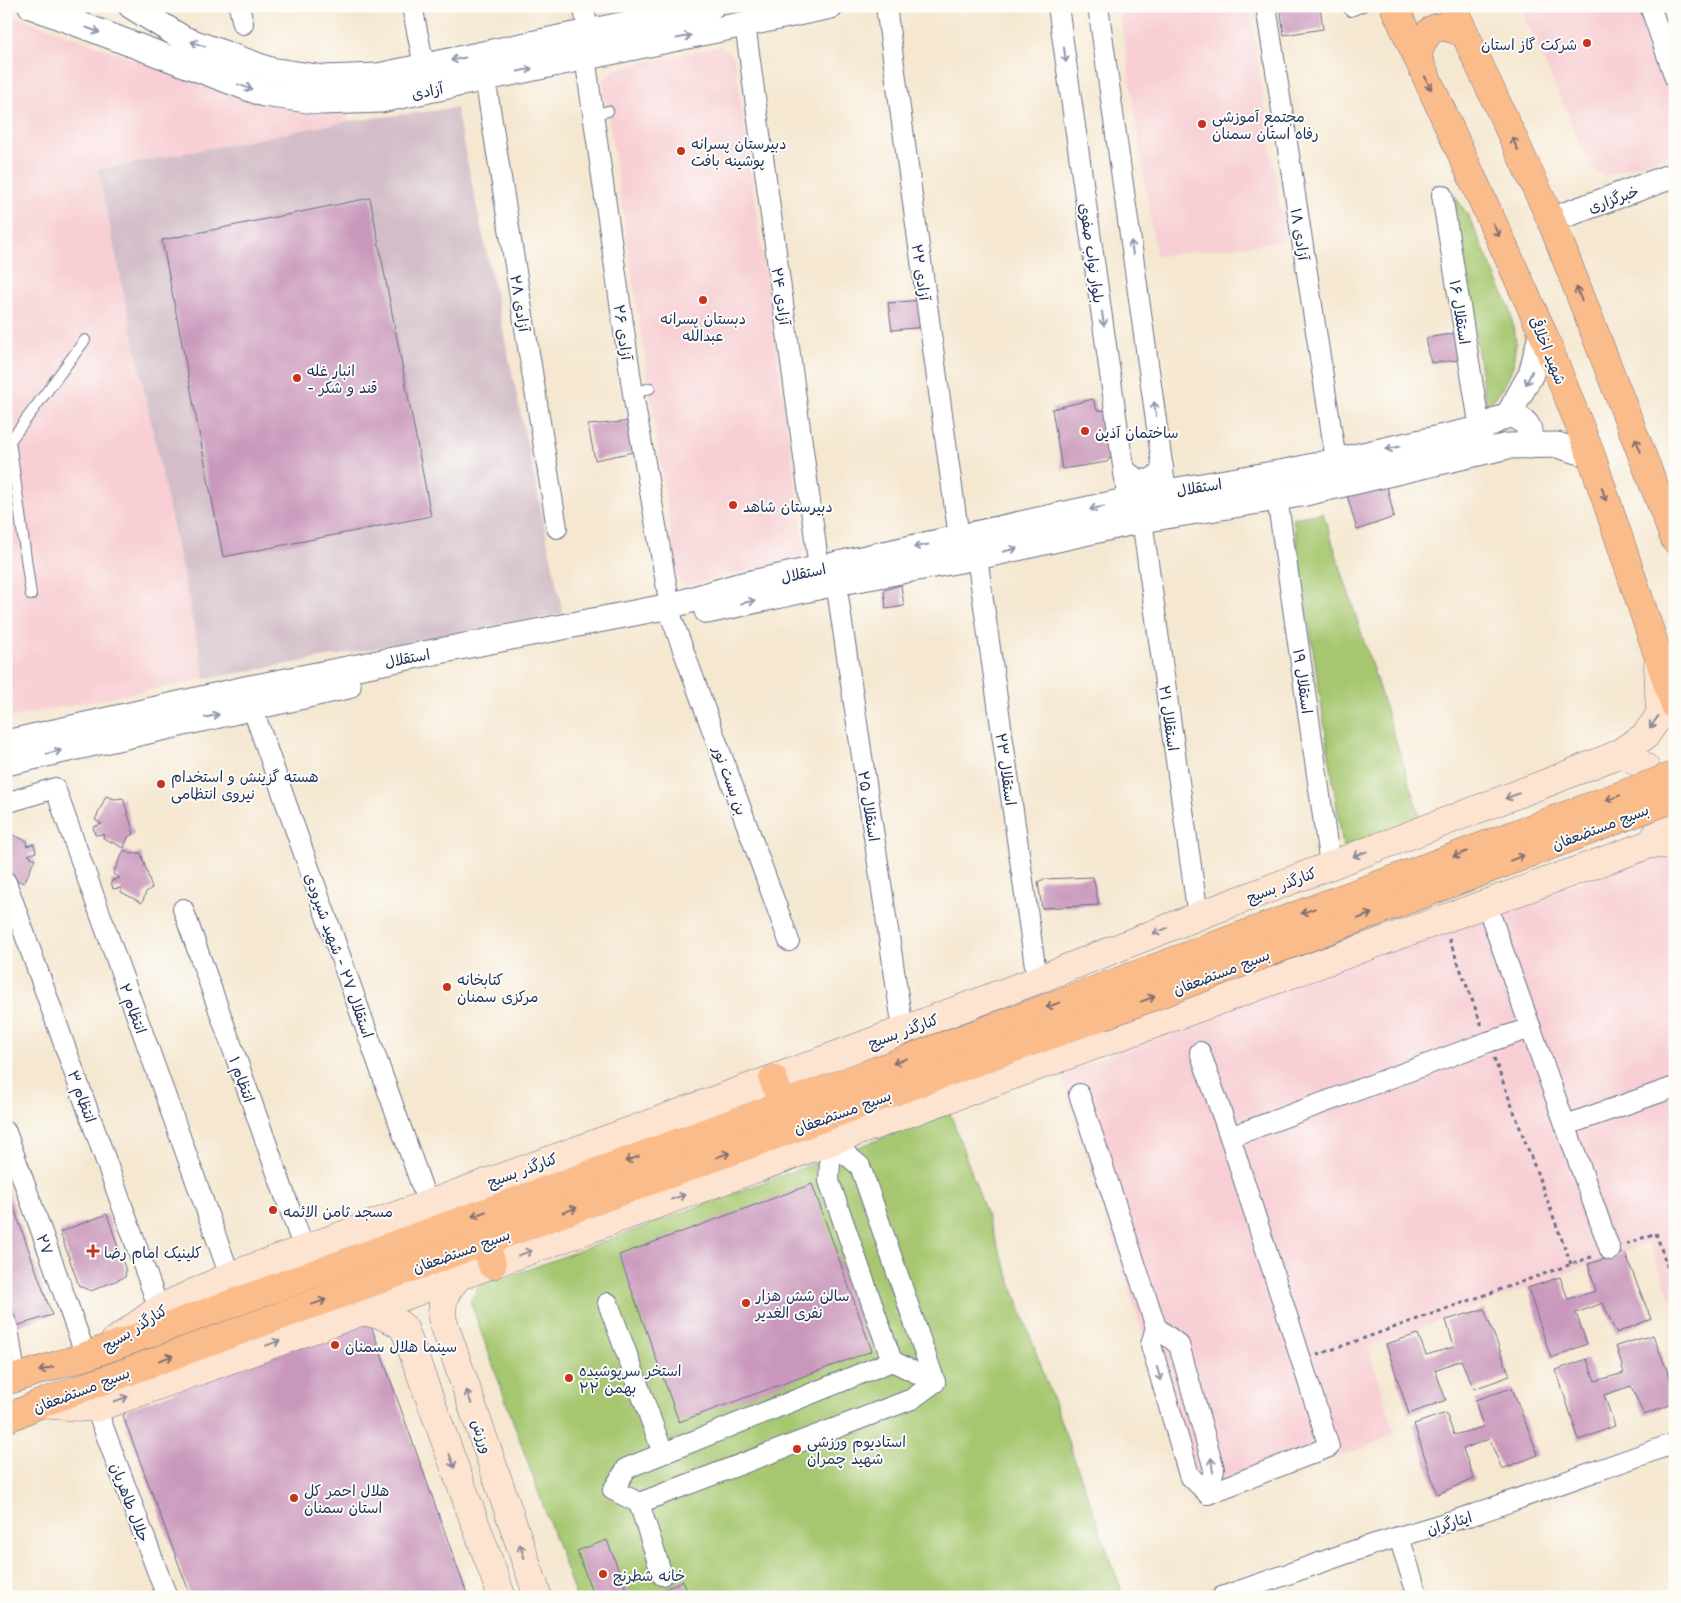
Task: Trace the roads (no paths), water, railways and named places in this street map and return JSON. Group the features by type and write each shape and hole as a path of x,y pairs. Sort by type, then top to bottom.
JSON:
{"main road":[{"name":"شهید اخلاقی","path":"1394,6 1542,331 1591,455 1675,706"},
{"path":"1452,6 1550,220 1675,540"},
{"path":"1417,57 1423,40 1430,30 1440,26 1452,28 1465,34"},
{"name":"کنارگذر بسیج","path":"86,1356 118,1340 159,1310 230,1276 773,1079 1038,980 1198,916 1549,782 1616,754 1645,736 1660,716 1658,658"},
{"path":"39,1404 96,1408 458,1277 488,1253 831,1142 1486,903 1662,844 1660,793 1645,767 1630,757 1616,754"},
{"name":"بسیج مستضعفان","path":"13,1378 86,1356 783,1105 1675,775"},
{"name":"بسیج مستضعفان","path":"6,1418 39,1404 488,1253 1102,1016 1675,798"},
{"path":"773,1079 783,1105"},
{"name":"ورزش","path":"458,1277 445,1292 442,1304 442,1318 538,1597"},
{"path":"361,1311 383,1315 404,1328 502,1597"}],"street":[{"name":"آزادی","path":"131,6 184,39 270,70 324,78 378,76 712,6"},
{"path":"412,6 424,66"},
{"path":"583,6 588,32"},
{"name":"آزادی ۲۲","path":"886,6 958,538"},
{"name":"بلوار نواب صفوی","path":"1058,6 1124,468 1135,510"},
{"path":"1098,6 1166,492"},
{"name":"آزادی ۱۸","path":"1266,6 1336,461"},
{"path":"1650,6 1675,78"},
{"name":"آزادی","path":"33,7 264,94 322,102 381,100 819,8"},
{"name":"آزادی ۲۴","path":"745,24 828,576"},
{"name":"آزادی ۲۶","path":"585,57 601,113 671,612"},
{"name":"آزادی ۲۸","path":"485,78 557,528"},
{"name":"خبرگزاری","path":"1550,220 1675,175"},
{"name":"استقلال ۱۶","path":"1442,195 1480,429"},
{"path":"1529,446 1530,431 1524,420 1509,414 1531,374 1542,331"},
{"name":"استقلال","path":"1135,510 1166,492 1291,471 1480,429 1509,414"},
{"name":"استقلال","path":"6,743 250,688 630,629 671,612 736,580 828,576 976,557 1065,526 1135,510 1301,494 1508,446 1556,445 1591,455"},
{"path":"1124,468 1131,476 1139,480 1148,480 1163,466"},
{"name":"استقلال ۱۹","path":"1277,497 1330,865"},
{"name":"استقلال ۲۱","path":"1135,510 1198,916"},
{"name":"استقلال","path":"671,612 828,576 958,538 1065,526"},
{"name":"استقلال ۲۳","path":"976,557 1038,980"},
{"name":"استقلال ۲۵","path":"828,576 903,1030"},
{"name":"بن بست نور","path":"671,612 789,941"},
{"name":"استقلال","path":"6,763 252,707 446,658"},
{"name":"استقلال ۲۷ - شهید شیرودی","path":"252,707 428,1204"},
{"name":"انتظام ۲","path":"6,803 55,788 230,1276"},
{"name":"انتظام ۳","path":"6,882 159,1310"},
{"path":"1486,903 1610,1250"},
{"name":"انتظام ۱","path":"183,909 304,1249"},
{"path":"1230,1137 1531,1028"},
{"path":"1200,1052 1230,1137 1300,1362 1329,1447 1208,1494"},
{"path":"1566,1125 1675,1088"},
{"path":"1080,1094 1156,1327 1151,1345 1189,1475 1208,1494"},
{"name":"۲۷","path":"6,1132 86,1356"},
{"path":"831,1142 830,1181 892,1361 935,1382"},
{"path":"831,1142 860,1166 935,1382"},
{"path":"608,1303 663,1453"},
{"path":"1156,1327 1179,1345 1214,1469 1208,1494"},
{"path":"892,1361 627,1468 613,1490 640,1503 912,1399 935,1382"},
{"name":"جلال طاهریان","path":"96,1408 167,1597"},
{"name":"ایثارگران","path":"1230,1595 1400,1537 1475,1514 1675,1443"},
{"path":"640,1503 662,1575"},
{"path":"1400,1537 1418,1597"}],"lane":[{"path":"1346,6 1352,11 1363,6"},
{"path":"30,595 8,442 85,340"},
{"path":"6,1310 13,1327 13,1378"}],"place":[{"name":"شرکت گاز استان","path":"1587,43"},
{"name":"مجتمع آموزشی رفاه استان سمنان","path":"1202,124"},
{"name":"دبیرستان پسرانه پوشینه بافت","path":"681,151"},
{"name":"دبستان پسرانه عبدالله","path":"703,300"},
{"name":"انبار غله - قند و شکر","path":"297,378"},
{"name":"ساختمان آذین","path":"1085,431"},
{"name":"دبیرستان شاهد","path":"733,505"},
{"name":"هسته گزینش و استخدام نیروی انتظامی","path":"161,784"},
{"name":"کتابخانه مرکزی سمنان","path":"447,987"},
{"name":"مسجد ثامن الائمه","path":"273,1210"},
{"name":"کلینیک امام رضا","path":"93,1251"},
{"name":"سالن شش هزار نفری الغدیر","path":"746,1303"},
{"name":"سینما هلال سمنان","path":"335,1345"},
{"name":"استخر سرپوشیده ۲۲ بهمن","path":"569,1378"},
{"name":"استادیوم ورزشی شهید چمران","path":"797,1449"},
{"name":"هلال احمر کل استان سمنان","path":"294,1498"},
{"name":"خانه شطرنج","path":"603,1574"}]}
